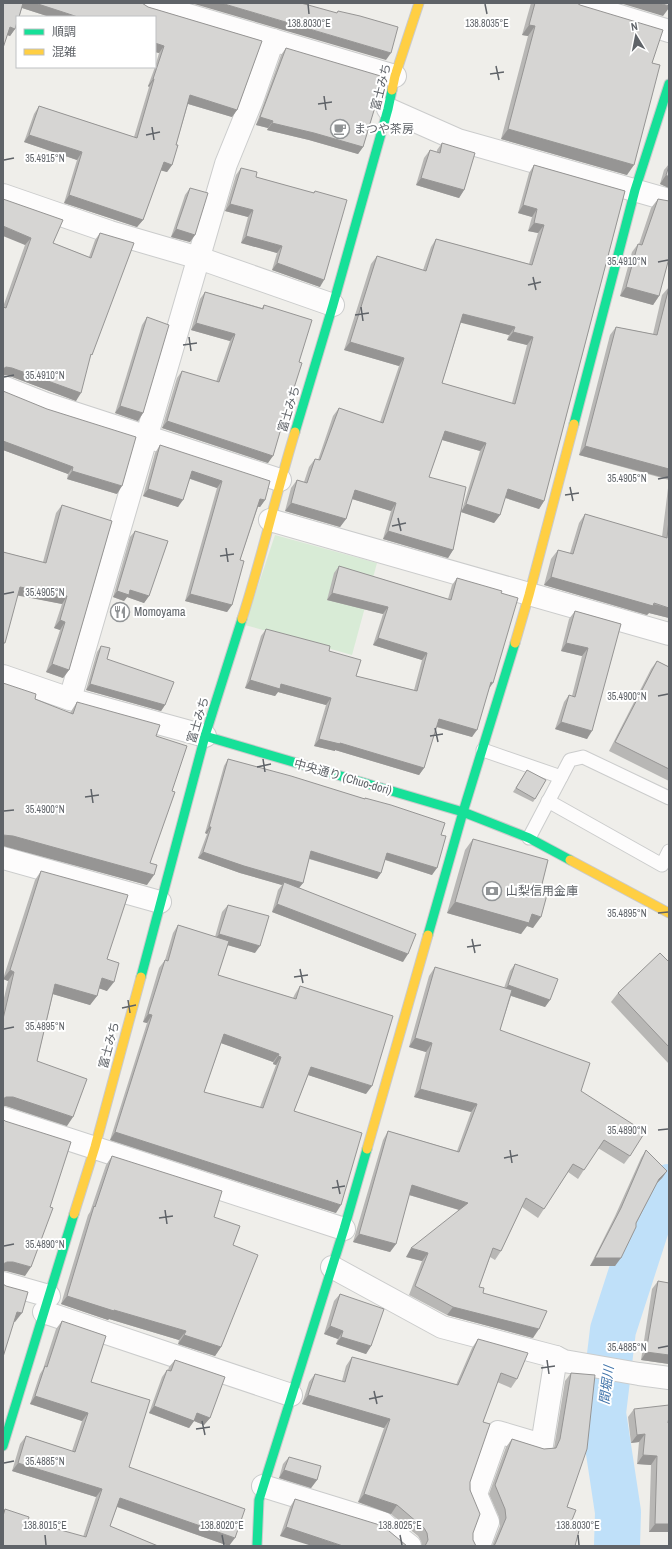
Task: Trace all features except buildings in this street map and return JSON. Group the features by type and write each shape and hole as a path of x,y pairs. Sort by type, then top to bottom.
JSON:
{"main road":[{"name":"富士みち","path":"3,1446 95,1147 205,736 255,579 280,480 333,305 388,109 394,76 419,3"},
{"path":"257,1546 259,1500 344,1229 463,812 529,595 635,190 669,84"},
{"name":"中央通り (Chuo-dori)","path":"205,736 463,812 529,838 669,914"}],"street":[{"path":"147,3 394,76"},
{"path":"577,3 669,31"},
{"path":"70,699 226,164 252,100 273,40"},
{"path":"388,109 458,140 669,200"},
{"path":"3,195 110,232 199,258 333,305"},
{"path":"3,387 46,404 280,480"},
{"path":"270,520 669,634"},
{"name":"中央通り (Chuo-dori)","path":"3,676 70,699 205,736"},
{"path":"3,858 160,902"},
{"path":"3,1118 344,1229"},
{"path":"332,1267 442,1327 560,1359 639,1374 669,1378"},
{"path":"3,1283 46,1304 291,1395"},
{"path":"479,1546 488,1522 476,1494 498,1432 542,1445 560,1359"},
{"path":"263,1486 383,1522 396,1536 410,1546"}],"lane":[{"path":"483,750 561,777"},
{"path":"529,838 570,760 583,758 669,798"},
{"path":"548,801 662,865 669,851"}],"green space":[{"path":"275,535 377,563 352,655 245,625"}],"waterway":[{"name":"間堀川","path":"617,1546 618,1512 603,1413 613,1330 655,1200 669,1187"}],"traffic: fast":[{"path":"574,424 635,190 669,84"},
{"path":"295,432 333,305 392,90"},
{"path":"141,977 205,736 242,619"},
{"path":"428,935 463,812 515,643"},
{"path":"205,736 463,812 529,838 570,860"},
{"path":"257,1546 259,1500 344,1229 367,1149"},
{"path":"3,1446 74,1214"}],"traffic: slow":[{"path":"392,90 395,76 419,3"},
{"path":"515,643 574,424"},
{"path":"242,619 295,432"},
{"path":"570,860 669,913"},
{"path":"367,1149 428,935"},
{"path":"74,1214 95,1147 141,977"}],"place":[{"name":"まつや茶房","path":"340,129"},
{"name":"Momoyama","path":"120,612"},
{"name":"山梨信用金庫","path":"492,891"}]}
